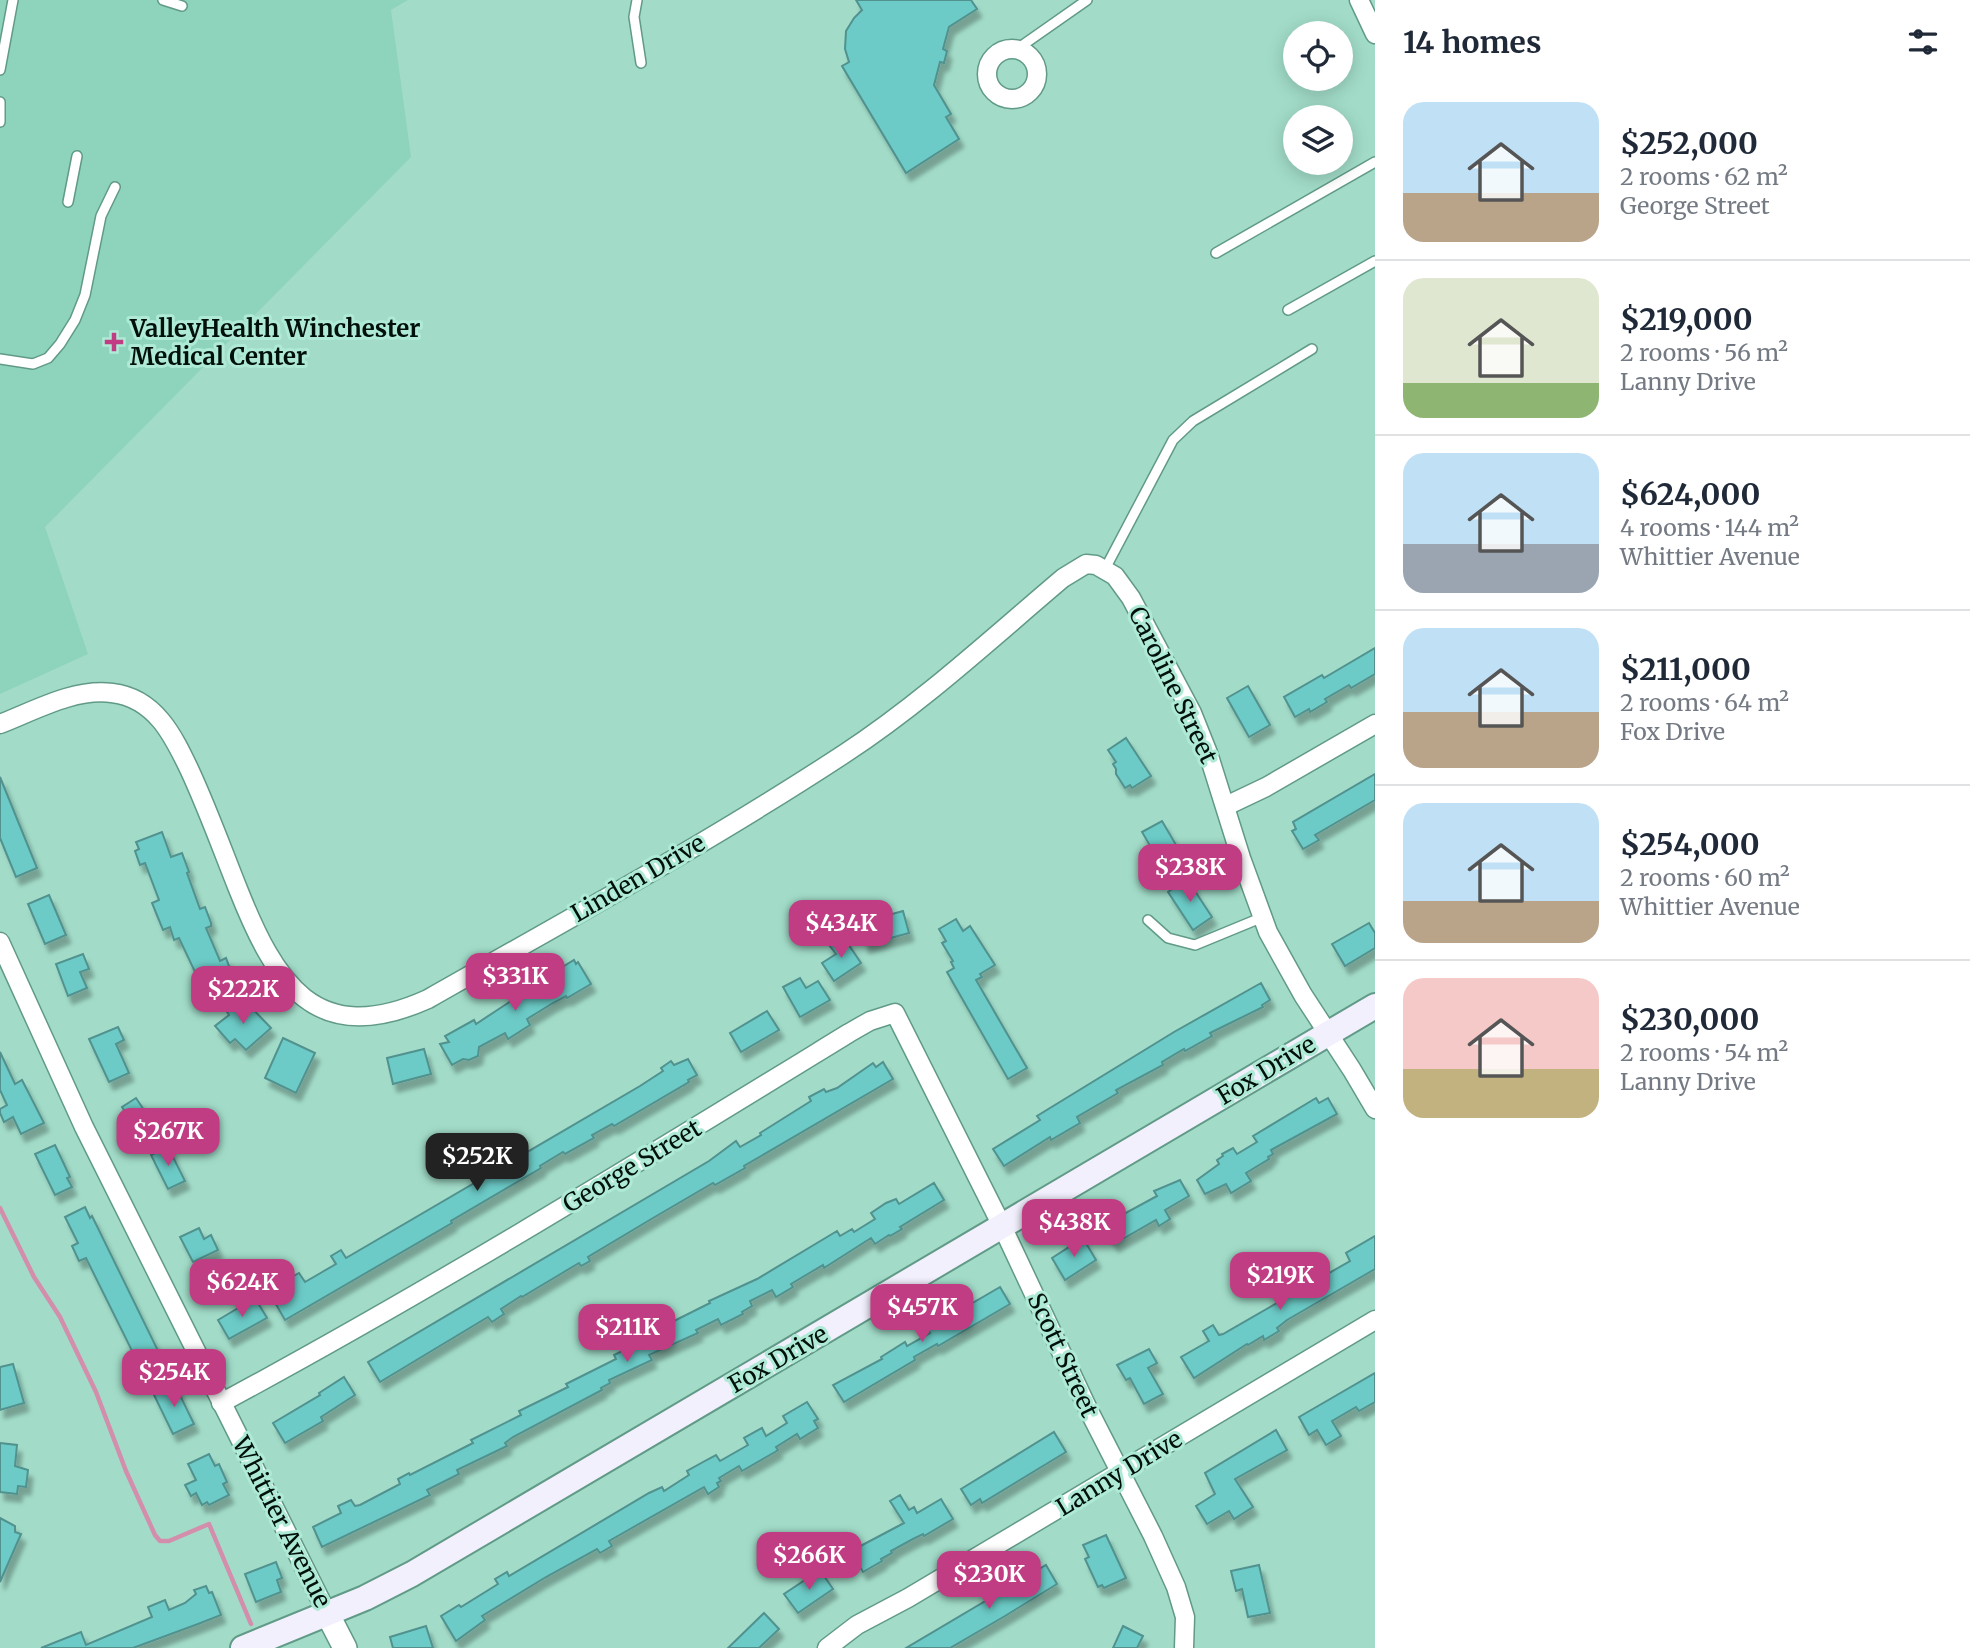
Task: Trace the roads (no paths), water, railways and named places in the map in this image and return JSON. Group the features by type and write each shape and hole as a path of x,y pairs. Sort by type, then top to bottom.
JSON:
{"main road":[{"name":"Fox Drive","path":"243,1648 412,1574 1375,1006"}],"street":[{"path":"1359,0 1375,34"},
{"name":"Linden Drive","path":"0,724 70,697 99,692 125,696 155,712 175,740 247,912 277,971 308,1002 327,1010 365,1017 393,1013 428,999 704,840 845,754 882,728 1075,569 1086,564 1105,569"},
{"name":"Caroline Street","path":"1105,569 1115,576 1131,598 1192,713 1268,932 1303,995 1375,1110"},
{"path":"1226,806 1266,787 1375,724"},
{"name":"Whittier Avenue","path":"0,942 84,1127 345,1648"},
{"name":"George Street","path":"221,1403 563,1208 859,1027 895,1013"},
{"name":"Scott Street","path":"895,1013 1002,1226 1119,1472 1153,1536 1176,1587 1185,1617 1184,1648"},
{"name":"Lanny Drive","path":"827,1648 857,1625 908,1598 1375,1320"}],"lane":[{"path":"0,70 13,0"},
{"path":"163,0 182,6"},
{"path":"638,0 634,17 641,63"},
{"path":"1017,49 1087,0"},
{"path":"0,102 0,122"},
{"path":"68,202 77,156"},
{"path":"1216,253 1375,162"},
{"path":"0,359 33,364 48,358 60,344 75,320 85,295 101,216 116,187"},
{"path":"1288,310 1375,261"},
{"path":"1105,569 1173,440 1193,421 1312,349"},
{"path":"1148,920 1168,938 1195,945 1263,917"}],"waterway":[{"path":"0,1208 34,1277 60,1317 96,1392 126,1471 155,1535 160,1541 169,1541 209,1524 251,1624"}],"place":[{"name":"ValleyHealth Winchester Medical Center","path":"114,342"}]}
